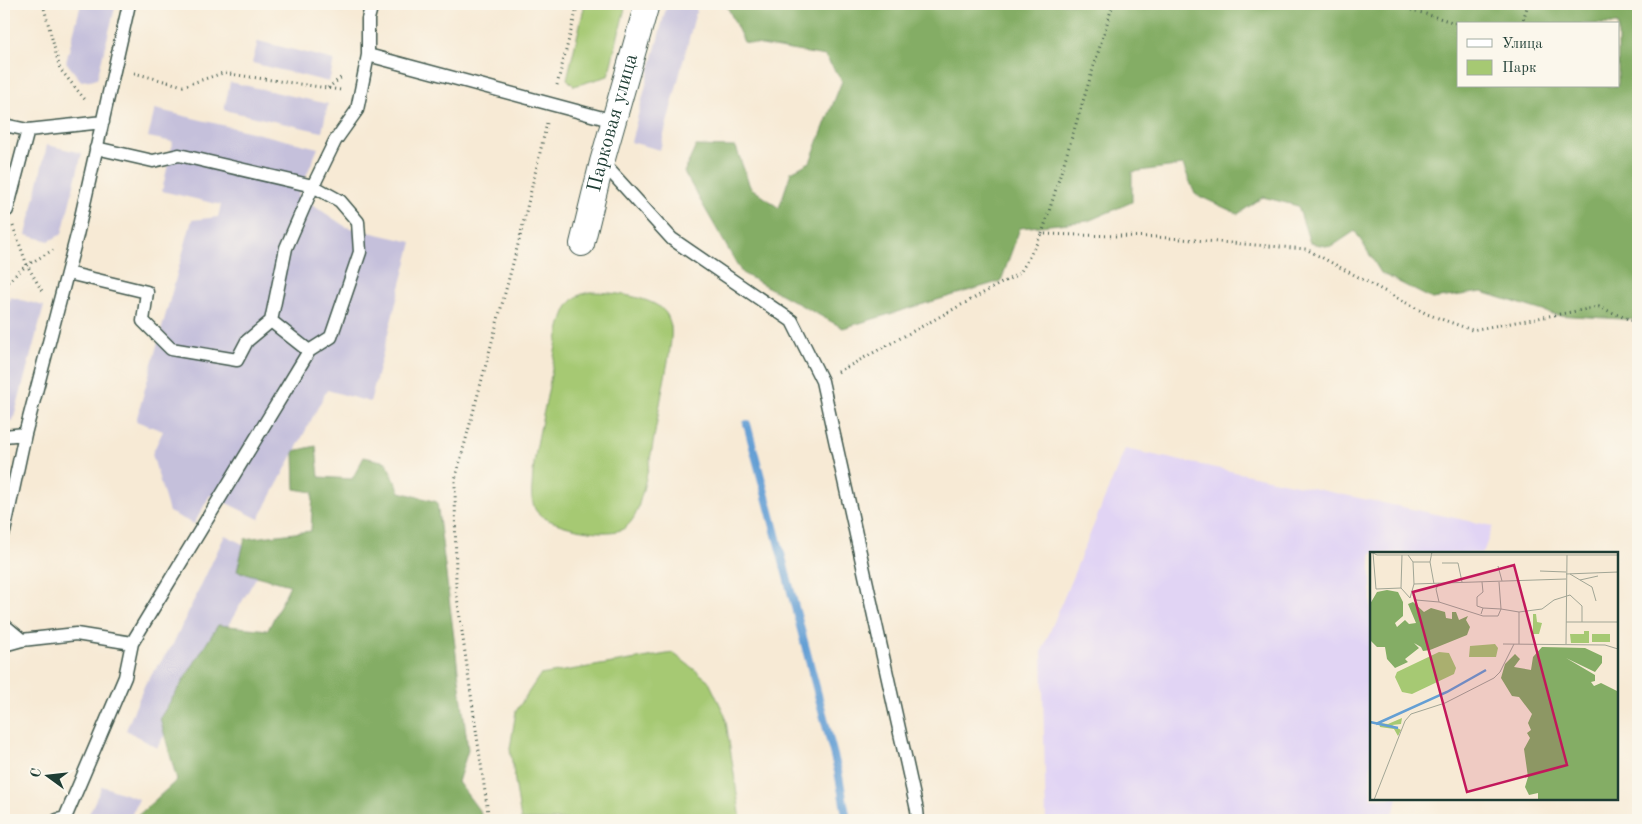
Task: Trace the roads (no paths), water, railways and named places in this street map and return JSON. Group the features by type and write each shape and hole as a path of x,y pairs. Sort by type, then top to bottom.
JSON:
{"street":[{"name":"Парковая улица","path":"582,244 602,162 647,4"}],"lane":[{"path":"4,532 25,434 57,318 77,235 129,4"},
{"path":"68,273 147,292 143,321 171,349 236,360 247,341 271,321 286,248 313,186 335,142 357,110 368,55 368,19 372,4"},
{"path":"368,55 614,121"},
{"path":"4,125 28,130 103,122"},
{"path":"7,210 28,130"},
{"path":"62,819 124,677 132,644 309,351 332,337 360,252 358,222 340,201 313,186 179,155 153,161 96,148"},
{"path":"602,162 672,239 792,321 822,381 918,820"},
{"path":"271,321 309,351"},
{"path":"4,436 25,434"},
{"path":"4,483 12,494"},
{"path":"4,625 22,640"},
{"path":"4,645 22,640 76,634 132,644"}],"waterway":[{"path":"747,424 838,771 847,820"}]}
